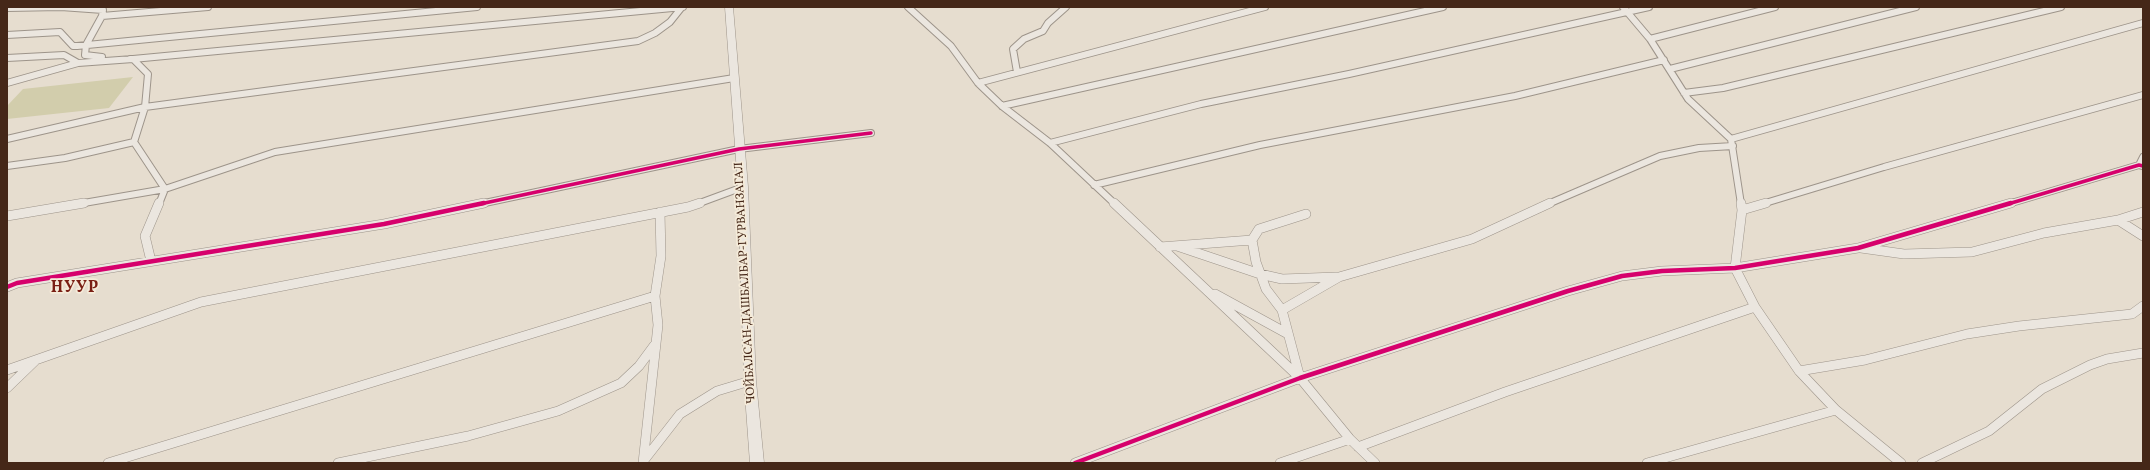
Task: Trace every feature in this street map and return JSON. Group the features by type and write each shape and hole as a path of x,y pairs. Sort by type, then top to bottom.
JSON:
{"street":[{"path":"7,8 61,7 101,9 102,16 86,45 85,55 133,59 148,74 145,107 134,142"},
{"path":"102,16 208,7"},
{"path":"7,35 60,32 73,46 477,7"},
{"path":"7,83 78,63 297,45 682,7"},
{"path":"7,139 145,107 604,47 638,41 655,33 670,22 682,7"},
{"name":"ЧОЙБАЛСАН-ДАШБАЛБАР-ГУРВАНЗАГАЛ","path":"729,7 743,187 750,381 757,463"},
{"path":"908,7 951,46 978,82 1002,106 1050,143 1300,378 1350,439 1375,463"},
{"path":"1017,72 1013,49 1024,39 1043,31 1048,23 1066,7"},
{"path":"978,82 1264,7"},
{"path":"1002,106 1443,7"},
{"path":"1050,143 1201,104 1349,74 1625,9 1648,7"},
{"path":"1650,39 1775,7"},
{"path":"1670,69 1916,7"},
{"path":"1684,93 1722,88 2061,7"},
{"path":"1625,9 1650,39 1684,93 1732,142 1742,210 1735,268 1755,307 1799,371 1836,410 1901,463"},
{"path":"1176,246 1260,274 1295,280 1339,276 1472,239 1593,183 1660,156 1732,142 2143,23"},
{"path":"7,58 64,55 78,63"},
{"path":"1094,185 1260,145 1515,96 1664,60"},
{"path":"7,216 165,188 275,152 734,78"},
{"path":"1742,210 1884,167 2143,95"},
{"path":"7,286 17,283 384,224 739,149 871,132"},
{"path":"134,142 165,188"},
{"path":"7,166 65,158 134,142"},
{"path":"1075,463 1300,378 1568,291 1622,276 1662,271 1735,268 1858,248 2141,166 2143,157"},
{"path":"7,370 201,302 688,207 743,187"},
{"path":"151,261 145,236 165,188"},
{"path":"644,461 658,325 654,296 661,256 660,212"},
{"path":"1858,248 1904,254 1972,252 2044,233 2118,220 2143,212"},
{"path":"1300,378 1282,310 1266,289 1260,274 1252,240 1259,229 1306,214"},
{"path":"2118,220 2143,236"},
{"path":"1160,248 1252,240"},
{"path":"1282,310 1339,276"},
{"path":"1204,288 1288,334"},
{"path":"108,463 654,296"},
{"path":"1799,371 1865,360 1967,334 2019,326 2132,314 2143,306"},
{"path":"1358,447 1505,392 1755,307"},
{"path":"338,463 468,436 558,411 621,383 639,366 656,343"},
{"path":"1922,463 1989,431 2042,389 2090,365 2107,359 2143,353"},
{"path":"7,388 37,360"},
{"path":"644,461 680,414 717,391 750,381"},
{"path":"1646,463 1836,410"},
{"path":"1280,463 1350,439"}],"shaded area":[{"path":"133,77 109,108 7,119 7,106 23,89"}],"cycle path":[{"path":"7,287 17,283 384,224 739,149 871,133"},
{"path":"1075,463 1300,378 1568,291 1622,276 1662,271 1735,268 1858,248 2139,165 2143,166"}],"district":[{"name":"НУУР","path":"75,289"}]}
